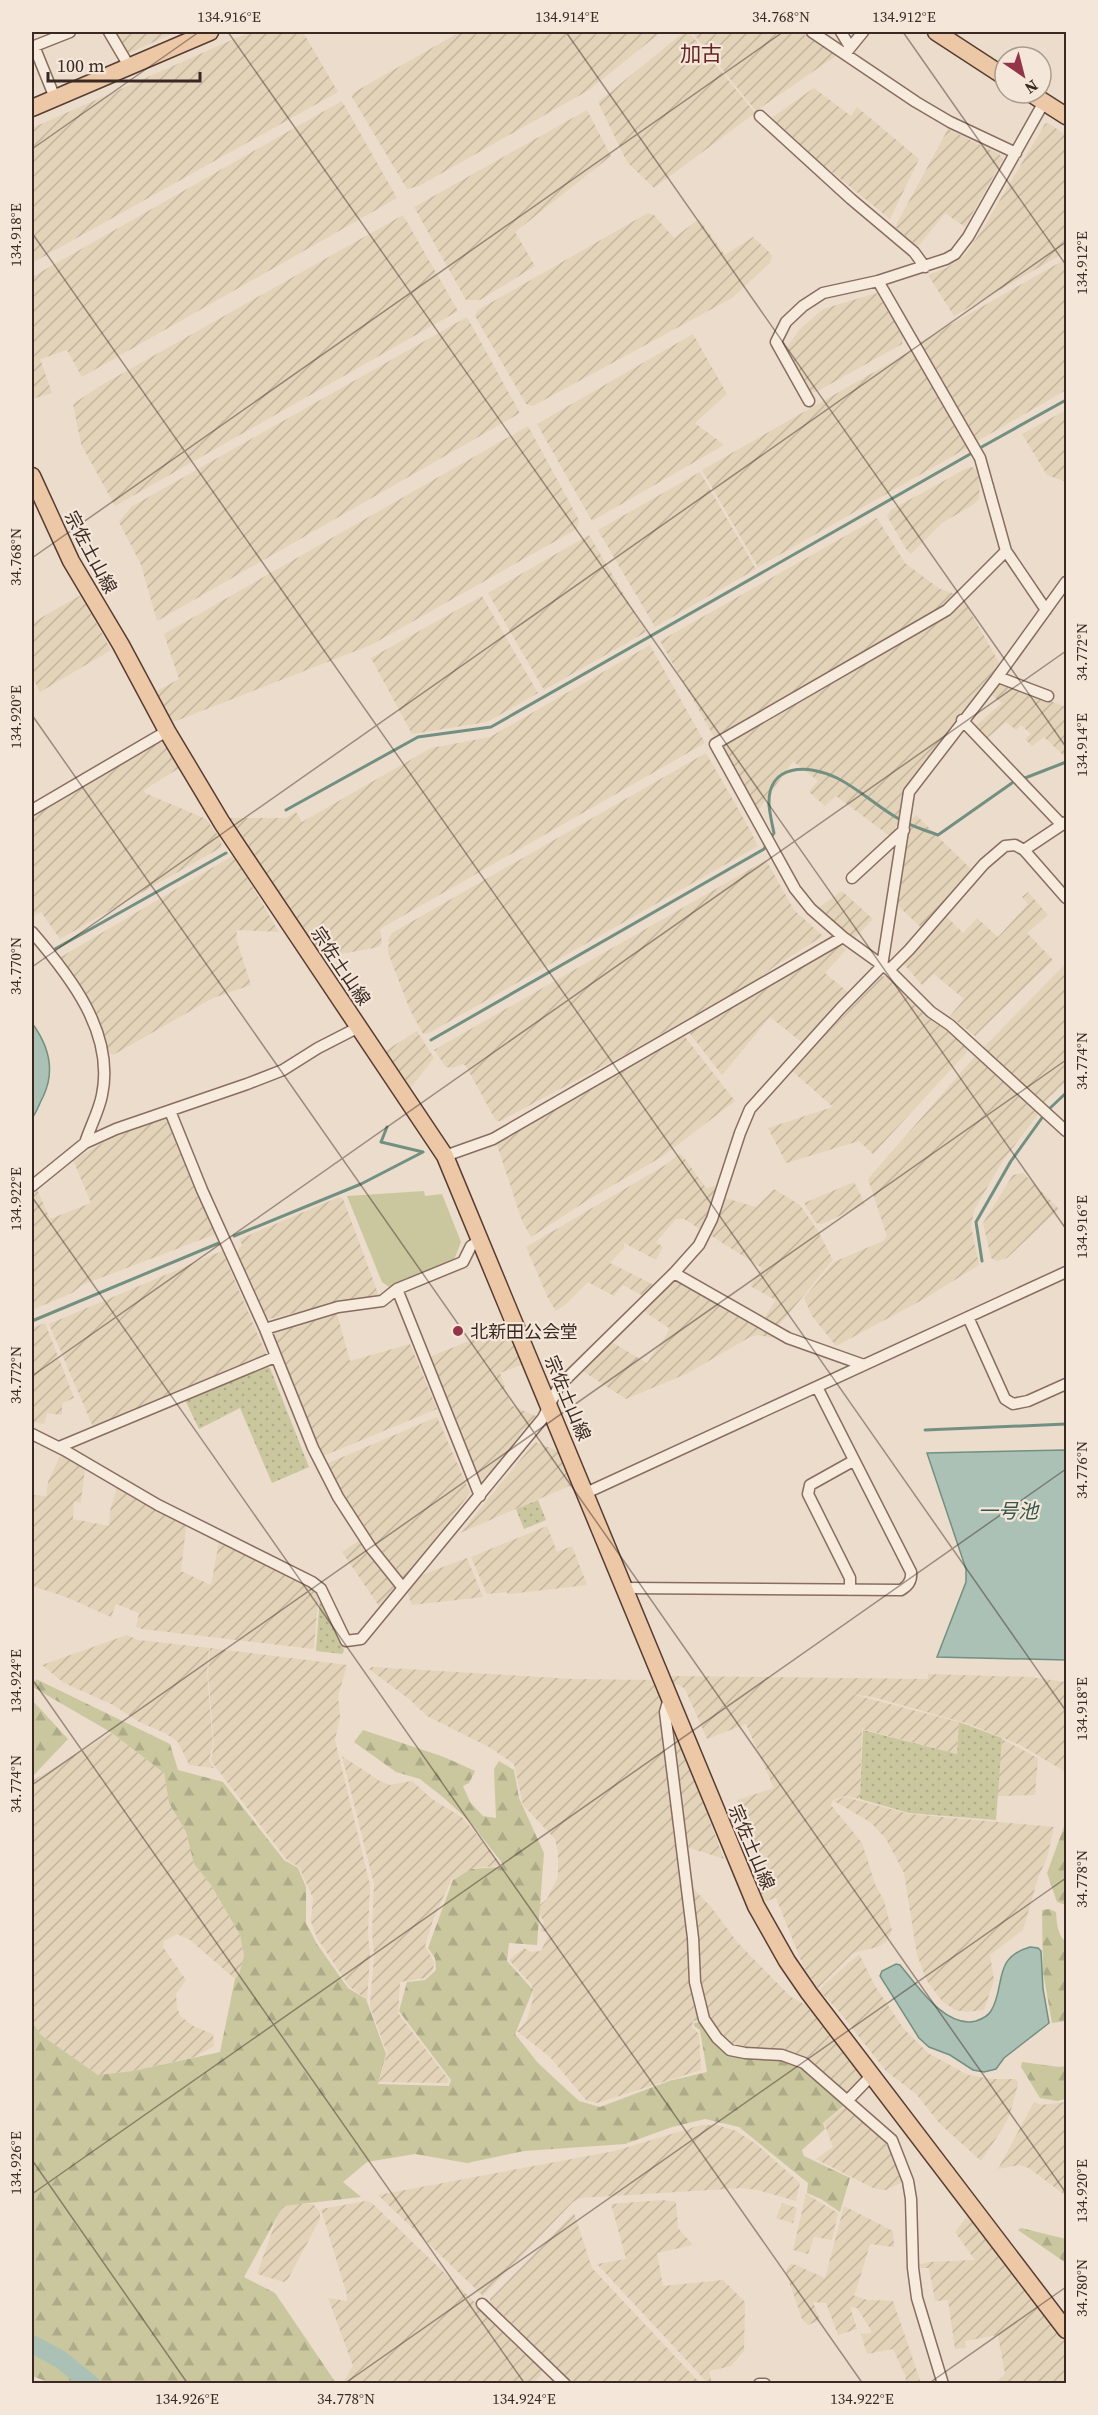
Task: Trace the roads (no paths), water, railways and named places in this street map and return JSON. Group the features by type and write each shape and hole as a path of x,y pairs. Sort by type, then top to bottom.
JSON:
{"main road":[{"path":"32,108 210,32"},
{"path":"936,32 993,69"},
{"path":"1048,105 1066,116"},
{"name":"宗佐土山線","path":"32,476 71,561 121,645 167,731 228,833 445,1156 756,1906 787,1961 871,2076 1066,2330"}],"street":[{"path":"55,98 33,47 70,32"},
{"path":"109,32 129,66"},
{"path":"812,32 848,51 942,117 1017,153"},
{"path":"841,32 848,51"},
{"path":"848,51 863,32"},
{"path":"809,401 776,342 786,322 803,306 823,293 878,281 925,267 955,254 968,237 1017,153 1034,105"},
{"path":"760,116 851,199 914,252 925,267"},
{"path":"878,281 980,458 1006,551 1046,610"},
{"path":"1006,551 947,610 715,744 795,889 812,909 843,937 885,968 1066,1131"},
{"path":"885,968 909,792 962,720 998,677 1066,582"},
{"path":"998,677 1048,696"},
{"path":"962,720 1064,823 1024,850"},
{"path":"32,810 167,731"},
{"path":"852,878 904,830"},
{"path":"32,1434 166,1509 312,1582 321,1589 346,1641 361,1639 543,1418 559,1386 674,1273 699,1245 707,1233 750,1109 840,1009 885,968 909,950 984,864 1005,846 1016,845 1024,850 1066,898"},
{"path":"32,932 47,949 88,1009 103,1052 105,1066 102,1096 85,1143"},
{"path":"445,1156 493,1139 843,937"},
{"path":"32,1186 85,1143 116,1129 283,1070 318,1047 359,1027"},
{"path":"170,1111 202,1190 265,1329 313,1448 338,1497 371,1548 403,1588"},
{"path":"265,1329 338,1307 382,1301 397,1289 463,1262 471,1246 481,1240"},
{"path":"586,1493 1066,1272"},
{"path":"674,1273 788,1338 864,1365"},
{"path":"397,1289 480,1496"},
{"path":"968,1317 1005,1399 1013,1404 1028,1401 1066,1384"},
{"path":"58,1447 275,1357"},
{"path":"626,1588 901,1590 906,1587 912,1575 817,1387"},
{"path":"850,1590 850,1578 808,1494 810,1485 854,1461"},
{"path":"669,1698 665,1712 693,1938 695,1982 704,2019 717,2038 730,2050 782,2055 804,2063 892,2140 908,2181 911,2199 913,2268 917,2298 944,2384"},
{"path":"848,2100 871,2076"},
{"path":"482,2304 565,2384"},
{"path":"759,2384 765,2384"}],"water":[{"path":"32,1023 43,1040 50,1068 47,1087 32,1118"},
{"name":"一号池","path":"1066,1450 1066,1660 937,1657 966,1582 966,1569 927,1453"},
{"path":"1030,1947 1041,1951 1043,1989 1049,2023 1004,2058 996,2069 984,2072 973,2070 950,2055 929,2047 919,2038 880,1976 882,1971 896,1964 900,1965 923,1994 943,2012 965,2022 976,2021 991,2011 1005,1965 1010,1958"}],"waterway":[{"path":"978,449 1066,400"},
{"path":"286,810 418,737 491,727 972,453"},
{"path":"1025,778 1066,762"},
{"path":"770,839 774,833 769,805 770,791 782,774 792,770 803,769 826,773 853,787 903,821 938,835 1012,783"},
{"path":"431,1040 764,849 767,844"},
{"path":"55,949 226,853"},
{"path":"1048,1110 1066,1093"},
{"path":"982,1261 976,1222 1011,1161 1044,1115"},
{"path":"234,1236 361,1184 423,1152 381,1142 387,1127"},
{"path":"32,1321 219,1243"},
{"path":"925,1430 1066,1424"},
{"path":"32,2344 60,2359 91,2384"}],"place":[{"name":"北新田公会堂","path":"458,1331"}],"district":[{"name":"加古","path":"701,53"}]}
